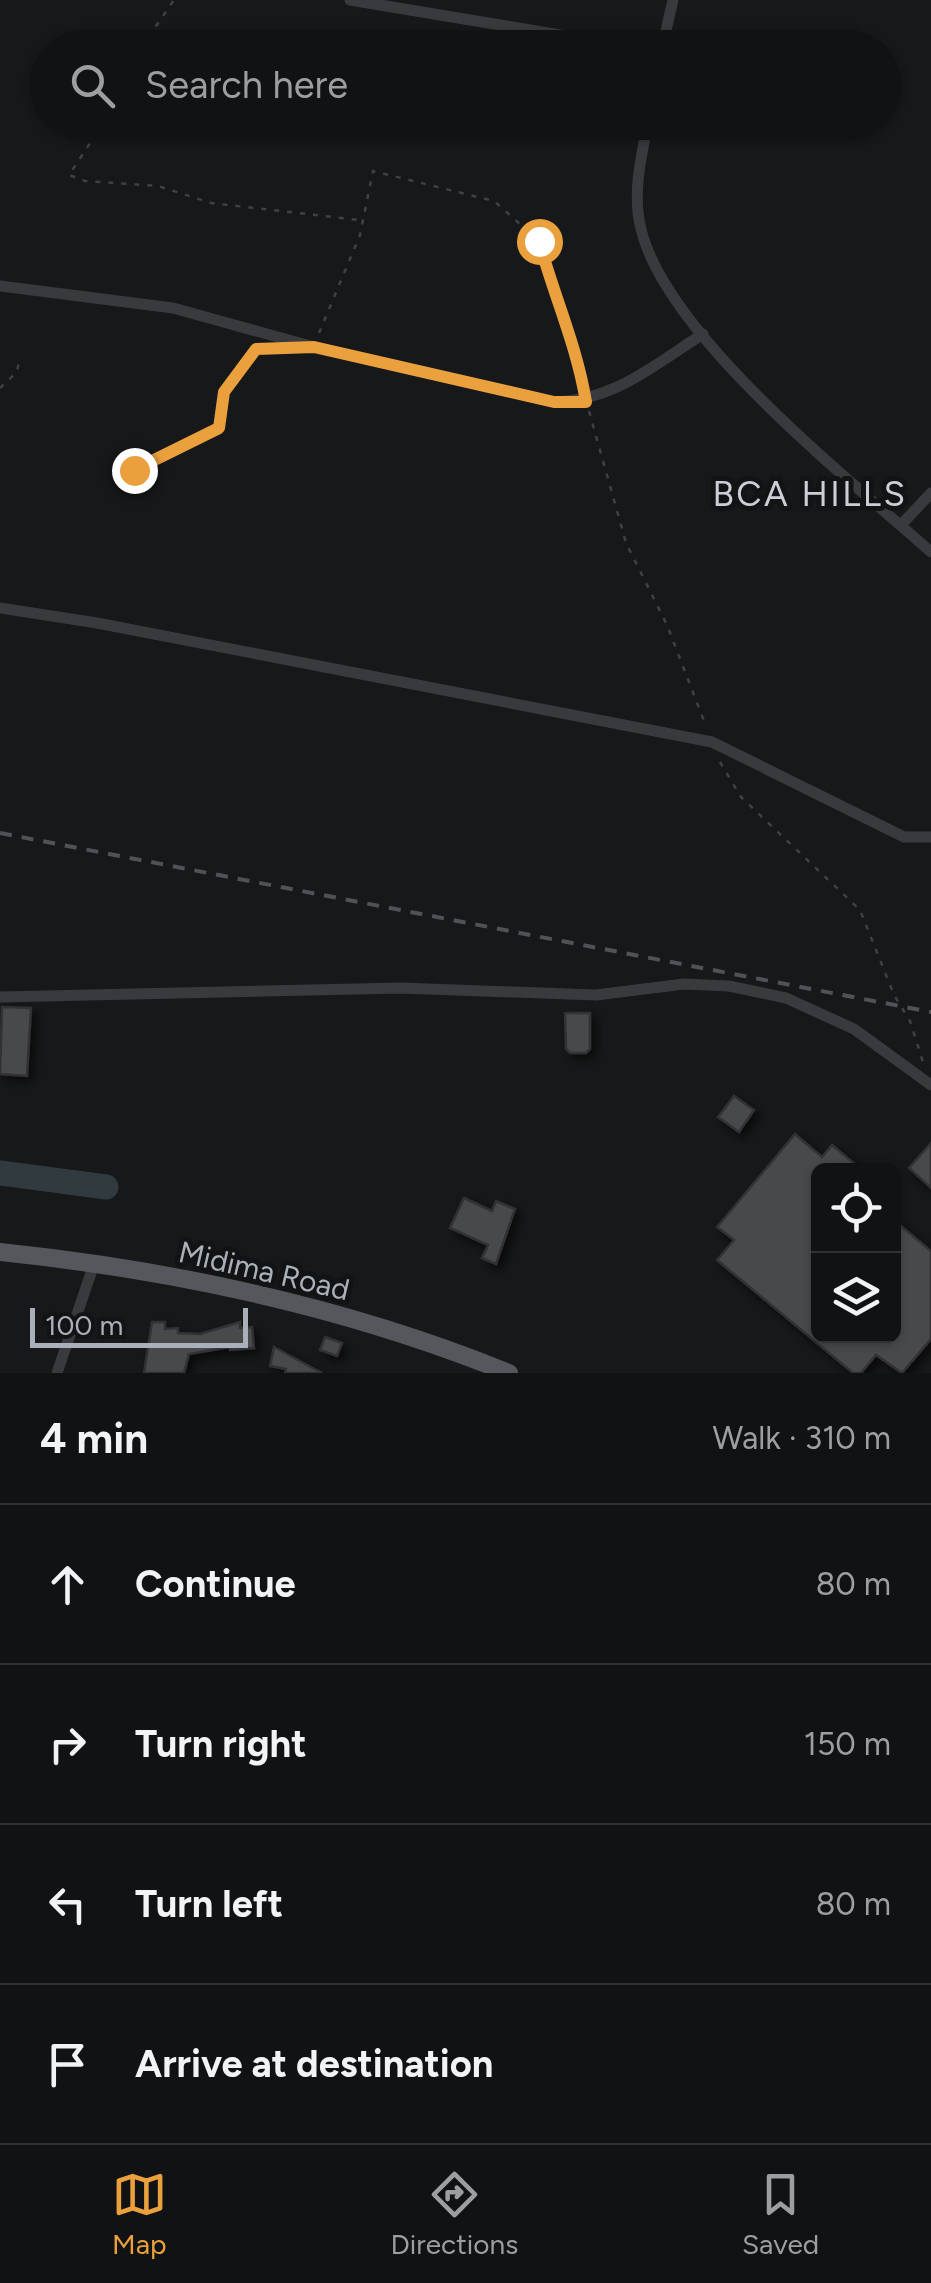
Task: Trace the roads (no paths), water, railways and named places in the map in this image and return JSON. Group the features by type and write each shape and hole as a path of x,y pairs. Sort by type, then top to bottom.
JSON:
{"main road":[{"name":"Midima Road","path":"0,1252 94,1264 316,1308 412,1337 509,1373"}],"street":[{"path":"350,0 531,30"},
{"path":"666,30 673,0"},
{"path":"645,140 638,177 640,227 658,276 762,400 931,552"},
{"path":"0,286 173,308 314,347 554,402 586,402 606,395 703,334"},
{"path":"901,525 931,493"},
{"path":"0,608 97,623 712,742 904,837 931,837"},
{"path":"0,996 401,988 596,994 684,984 729,986 786,998 854,1029 931,1085"},
{"path":"57,1373 94,1264"}],"waterway":[{"path":"0,1173 106,1187"}],"railway":[{"path":"0,833 931,1012"}],"district":[{"name":"BCA HILLS","path":"810,494"}]}
